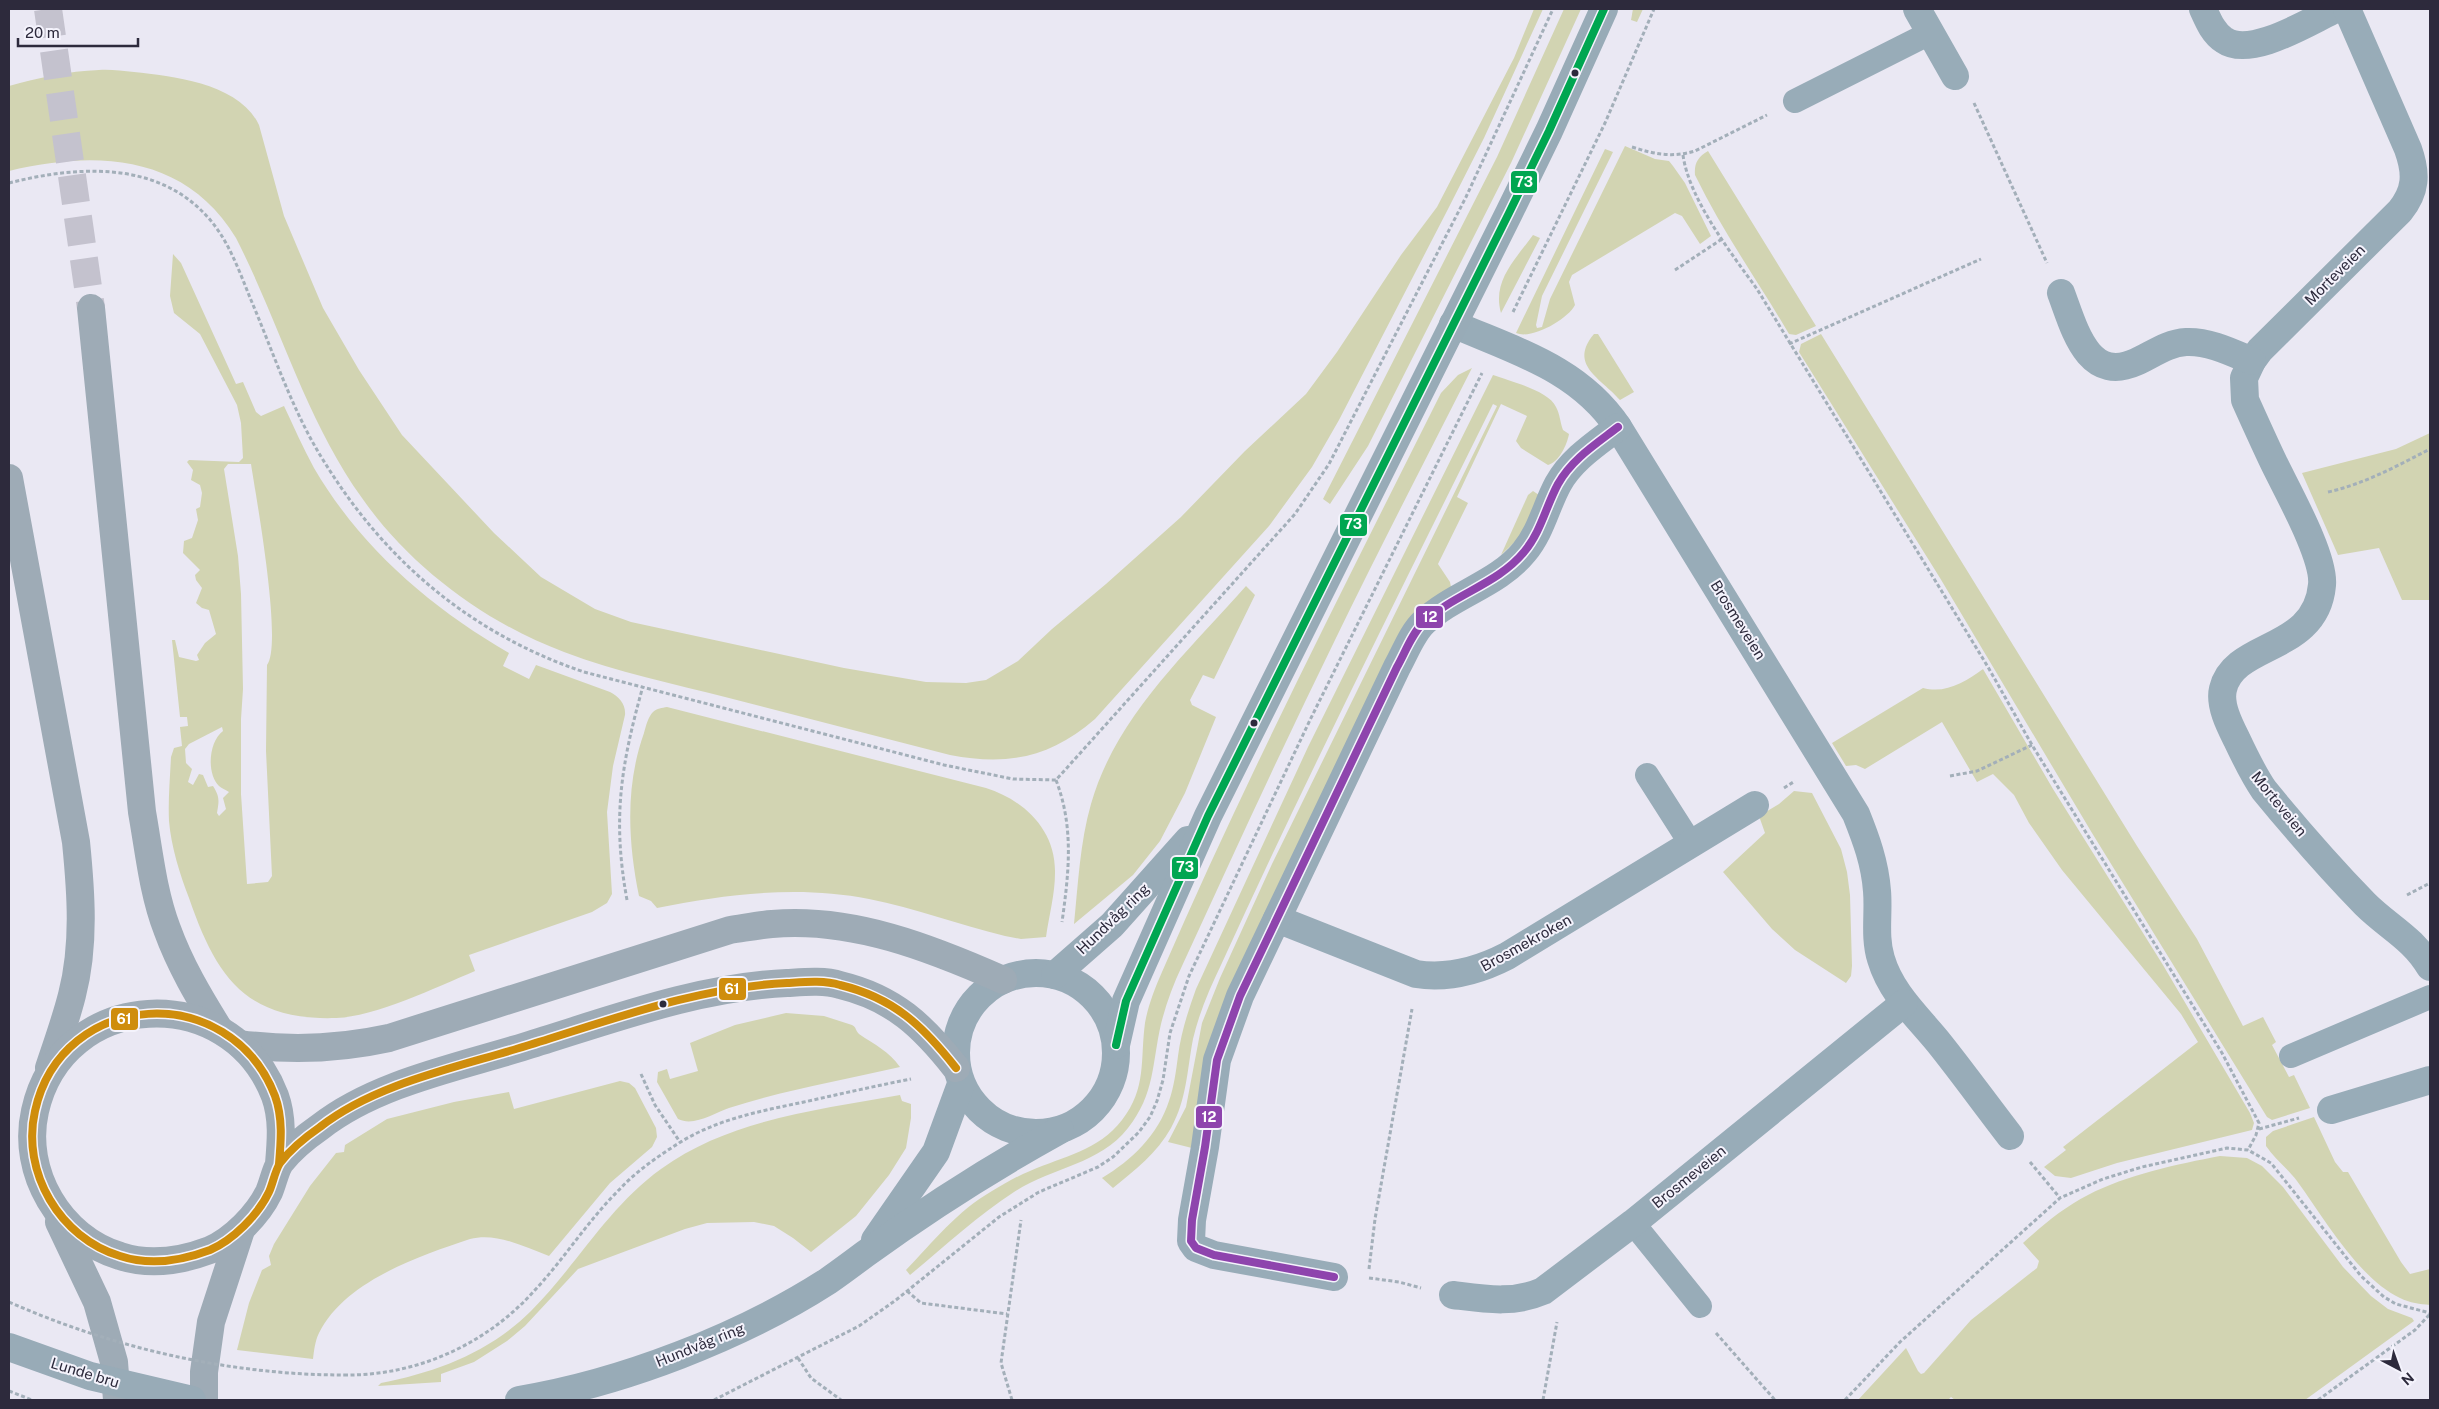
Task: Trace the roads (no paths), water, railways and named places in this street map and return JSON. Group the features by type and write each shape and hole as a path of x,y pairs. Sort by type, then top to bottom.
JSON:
{"highway":[{"path":"47,1196 65,1222 90,1243 120,1256 152,1262 184,1259 214,1248 241,1230 268,1196 279,1164 282,1131 276,1099 262,1069 229,1036 186,974 166,928 153,874 142,812 91,308"},
{"path":"9,478 76,842 81,896 79,942 72,994 35,1112 32,1141 37,1169 47,1196 97,1302 114,1362 117,1400"},
{"path":"44,1084 63,1056 89,1033 119,1018 153,1012 187,1016 229,1036 281,1049 352,1046 380,1040 730,930 772,924 835,927 880,935 962,962 1003,980"},
{"path":"279,1164 321,1125 380,1093 601,1023 712,992 756,984 803,982 838,984 875,997 914,1020 933,1038 959,1076"},
{"path":"204,1400 204,1372 211,1322 241,1230"}],"main road":[{"name":"Hundvåg ring","path":"1116,1045 1126,1001 1208,816 1545,139 1604,9"},
{"name":"Hundvåg ring","path":"1055,975 1130,907 1208,816"},
{"path":"1037,972 1055,975 1074,982 1090,993 1103,1008 1112,1025 1116,1045 1116,1067 1109,1088 1097,1106 1080,1121 1060,1130 1026,1133 994,1122 980,1112 969,1099 959,1076 956,1044 961,1023 971,1006 980,996 1003,980 1020,974 1037,972"},
{"name":"Hundvåg ring","path":"865,1254 936,1152 959,1076"},
{"name":"Hundvåg ring","path":"521,1400 602,1381 661,1361 736,1331 774,1312 820,1285 1009,1158 1060,1130"},
{"name":"Lunde bru","path":"9,1347 90,1376 192,1400"}],"street":[{"path":"1917,9 1955,76"},
{"path":"2203,9 2214,31 2225,41 2250,45 2274,38 2336,9"},
{"name":"Morteveien","path":"2347,9 2408,149 2422,186 2400,211 2267,342 2252,361 2244,378 2245,400 2320,564 2322,584 2319,600 2310,618 2294,634 2248,658 2233,670 2223,689 2226,713 2252,773 2264,790 2364,903 2386,923 2413,943 2430,967"},
{"path":"2061,293 2083,346 2091,357 2102,364 2114,368 2125,366 2163,348 2186,342 2209,345 2252,361"},
{"name":"Brosmeveien","path":"1453,324 1550,365 1595,397 1618,427 1826,762 1856,814 1872,857 1877,890 1877,938 1880,957 1887,976 1904,1003 1938,1041 2010,1136"},
{"path":"1334,1277 1214,1255 1196,1248 1190,1236 1217,1060 1240,996 1396,667 1423,623 1499,575 1518,558 1533,539 1557,487 1567,471 1580,456 1618,427"},
{"name":"Brosmekroken","path":"1277,919 1416,974 1445,976 1484,968 1532,942 1755,806"},
{"name":"Brosmeveien","path":"1453,1295 1506,1300 1527,1298 1543,1291 1633,1223 1904,1003"},
{"path":"2331,1110 2430,1080"}],"lane":[{"path":"1795,101 1930,33"},
{"path":"1647,775 1691,844"},
{"path":"2291,1056 2430,997"},
{"path":"1633,1223 1700,1306"}],"tunnel":[{"path":"48,9 91,308"}]}
